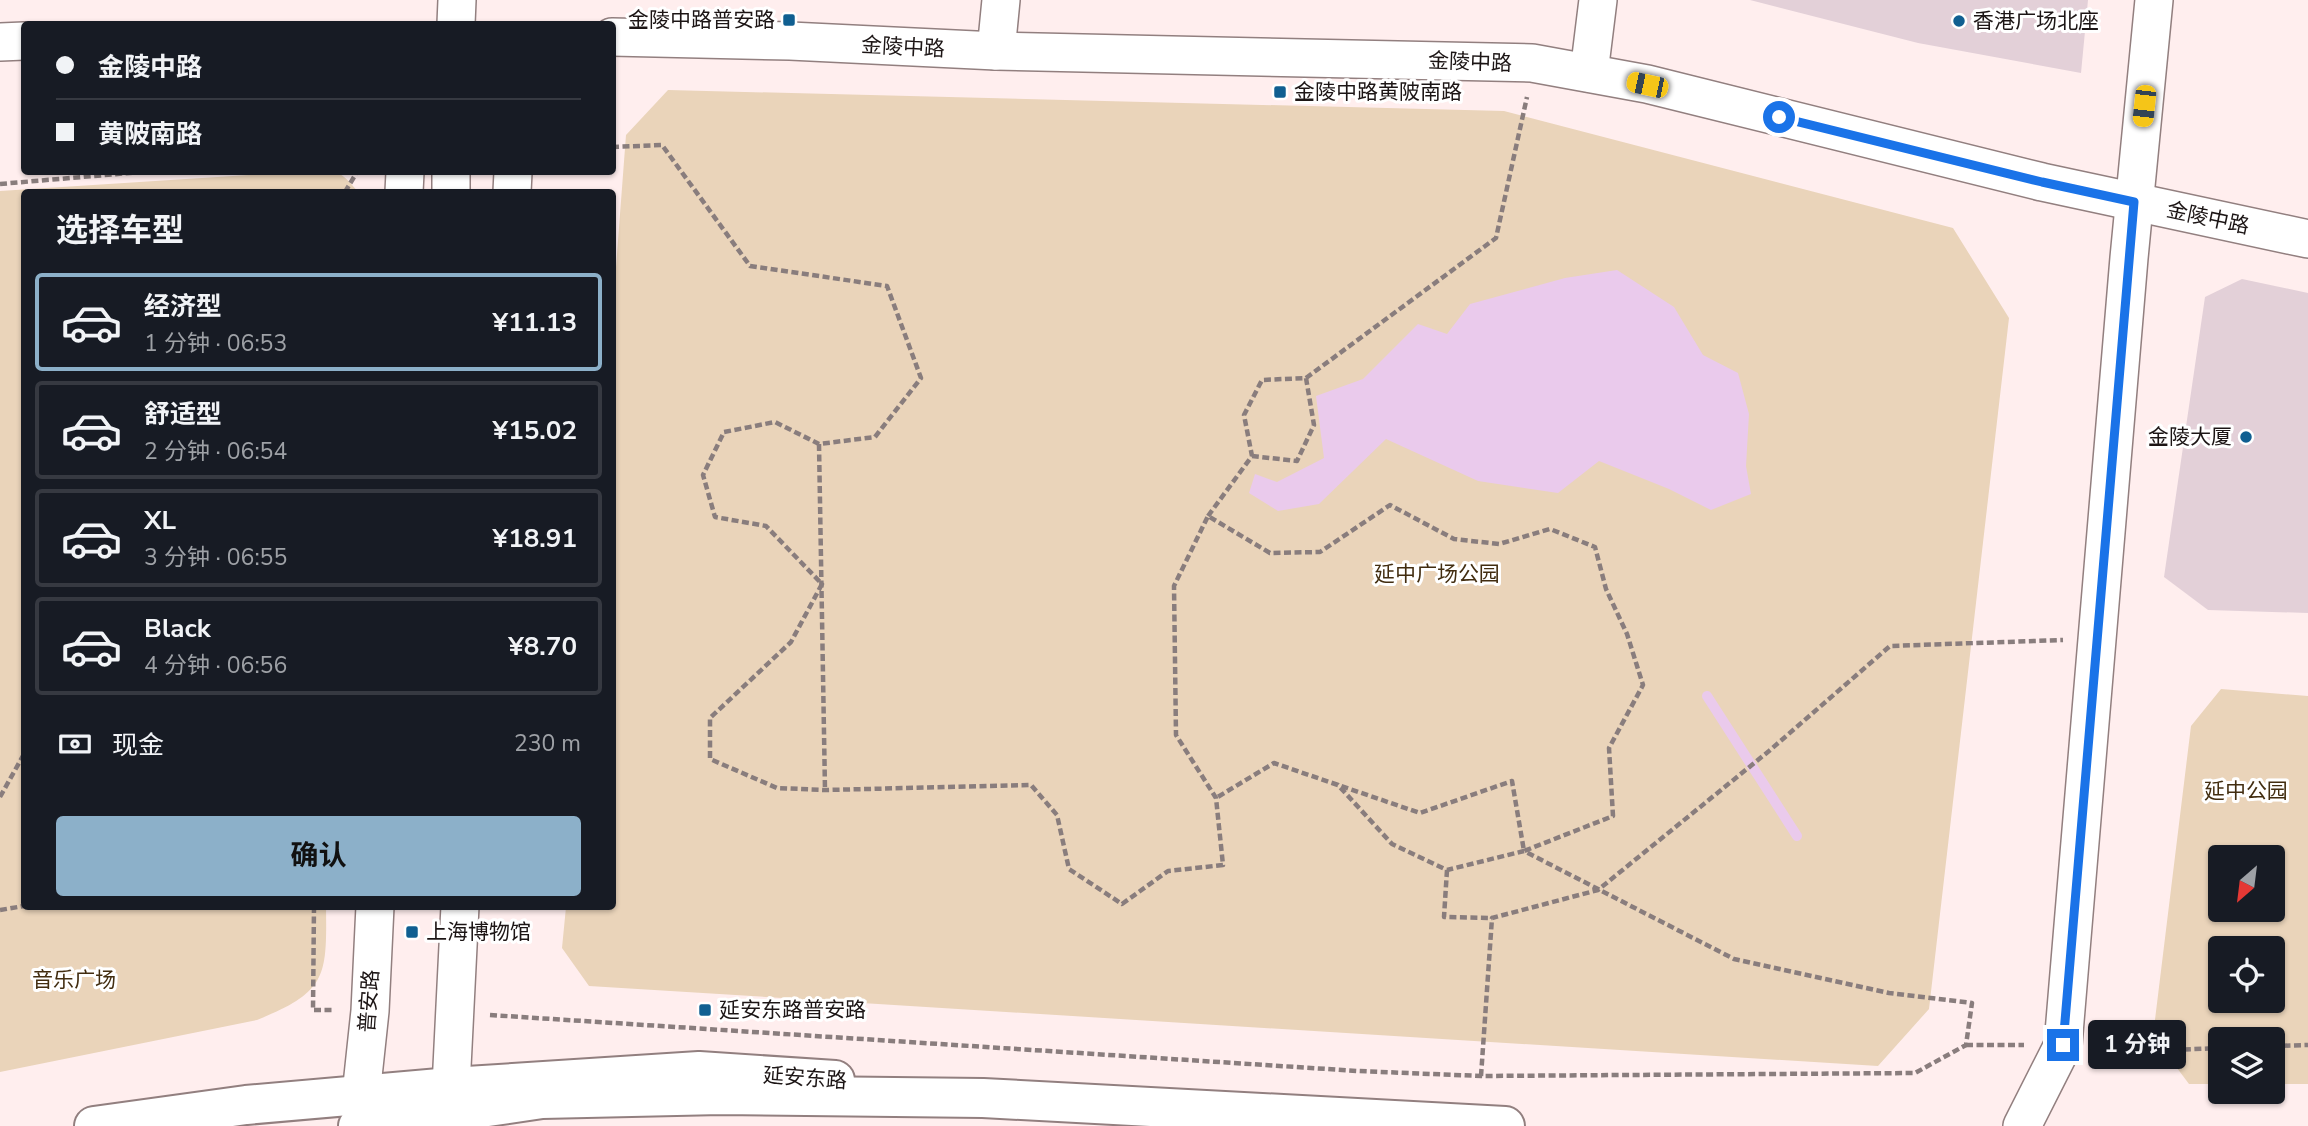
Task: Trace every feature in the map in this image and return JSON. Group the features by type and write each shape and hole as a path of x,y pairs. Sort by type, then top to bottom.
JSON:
{"main road":[{"name":"延安东路","path":"94,1126 246,1105 359,1110 451,1087 699,1071 1518,1126"},
{"path":"359,1110 541,1099 721,1095 983,1098 1505,1126"}],"street":[{"path":"456,21 457,0"},
{"path":"996,51 1001,0"},
{"path":"1589,73 1598,0"},
{"path":"2022,1126 2063,1045 2134,202 2154,0"},
{"name":"金陵中路","path":"616,37 790,41 996,51 1532,63 1660,88 2042,182 2308,239"},
{"path":"0,42 21,41"},
{"name":"普安路","path":"359,1110 370,1011 375,910"},
{"path":"451,1087 460,910"}],"path":[{"path":"822,584 791,642 710,718 710,759 778,788 825,790 1031,785 1058,815 1069,869 1122,904 1168,871 1223,865 1216,798 1176,735 1174,586 1208,516 1252,456 1244,415 1262,380 1306,378 1496,238 1523,120 1532,63"},
{"path":"616,147 662,145 750,265 887,286 921,378 875,437 819,444 775,422 724,432 704,475 715,517 766,526 822,584"},
{"path":"0,184 106,175"},
{"path":"1252,456 1297,461 1314,425 1306,378"},
{"path":"819,444 825,790"},
{"path":"1208,516 1270,553 1320,552 1390,505 1454,539 1499,544 1550,529 1595,547 1606,589 1628,634 1643,685 1609,748 1613,816 1524,850 1447,870 1392,844 1338,785"},
{"path":"1447,870 1444,917 1492,918 1598,890 1769,751 1890,646 2096,639"},
{"path":"0,797 21,759"},
{"path":"1216,798 1274,763 1420,813 1512,781 1524,850"},
{"path":"453,1013 1358,1071 1481,1076 1915,1073 1966,1045 1972,1003 1889,993 1734,959 1524,850"},
{"path":"0,910 21,906"},
{"path":"1481,1076 1492,918"},
{"path":"2285,1046 2308,1045"}],"green space":[{"name":"延中广场公园","path":"668,90 1504,111 1953,228 2009,318 1929,1009 1878,1066 589,986 562,948 566,910 616,910 616,267 626,135"},
{"name":"音乐广场","path":"260,175 341,175 355,189 32,189"},
{"name":"音乐广场","path":"21,190 21,910 326,910 325,951 318,980 297,1001 280,1010 257,1020 0,1072 0,191"},
{"name":"延中公园","path":"2221,689 2308,696 2308,1084 2285,1084 2285,1027 2208,1027 2208,1084 2189,1084 2153,1036 2191,726"}],"shaded area":[{"path":"1617,270 1674,307 1703,355 1738,373 1749,414 1746,466 1751,494 1711,510 1669,489 1599,461 1558,493 1478,481 1386,439 1319,504 1278,511 1249,493 1255,474 1277,482 1324,458 1316,396 1363,379 1418,324 1447,334 1470,304 1565,278"}],"building":[{"name":"香港广场北座","path":"1750,0 2088,0 2081,73 1918,43"},
{"name":"金陵大厦","path":"2242,279 2308,293 2308,613 2208,610 2164,577 2205,297"}],"waterway":[{"path":"1707,696 1797,836"}],"place":[{"name":"金陵中路普安路","path":"789,20"},
{"name":"香港广场北座","path":"1959,21"},
{"name":"金陵中路黄陂南路","path":"1280,92"},
{"name":"金陵大厦","path":"2246,437"},
{"name":"上海博物馆","path":"412,932"},
{"name":"延安东路普安路","path":"705,1010"}],"route":[{"path":"1779,117 2134,202 2063,1045"}]}
